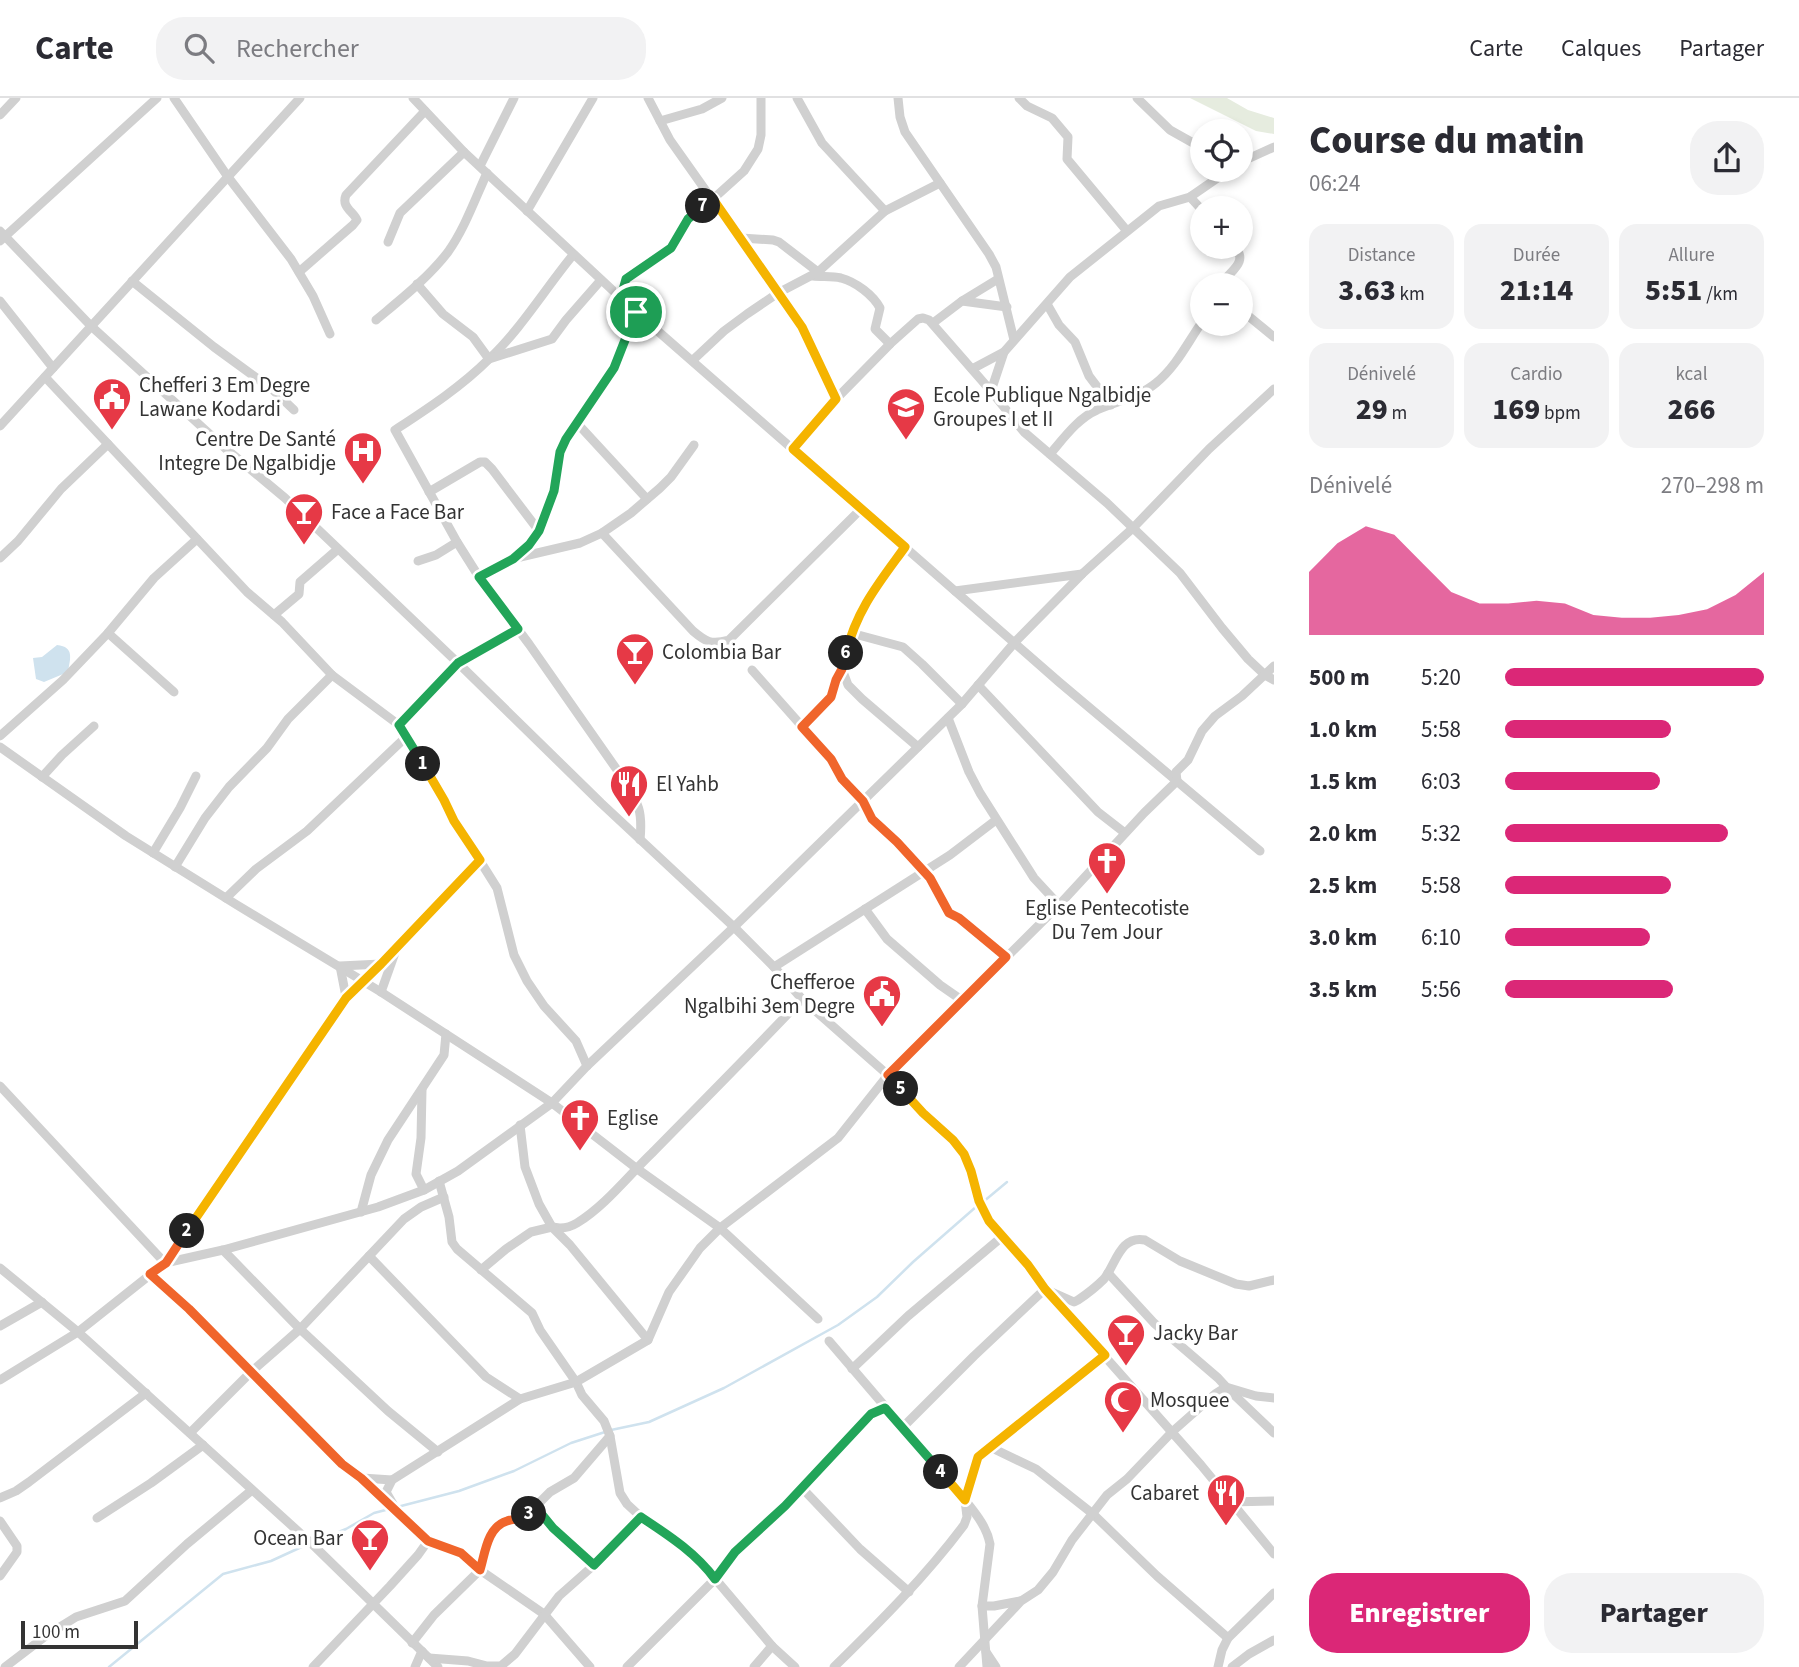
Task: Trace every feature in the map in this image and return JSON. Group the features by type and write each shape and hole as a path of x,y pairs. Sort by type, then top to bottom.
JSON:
{"street":[{"path":"0,114 16,98"},
{"path":"157,98 2,236 91,326 225,448 285,498 734,927 802,999 888,1075 923,1113 953,1140 964,1154 982,1210 989,1221 1274,1554"},
{"path":"174,98 291,259 313,296 330,334"},
{"path":"0,426 300,98"},
{"path":"413,98 464,152 636,312 1059,682 1259,851"},
{"path":"376,320 432,271 449,250 464,223 514,98"},
{"path":"527,211 593,98"},
{"path":"648,98 670,140 802,327 836,399"},
{"path":"660,121 702,108 722,98"},
{"path":"621,297 626,279 671,248 692,214 744,171 758,149 761,135 761,98"},
{"path":"797,98 822,143 885,211"},
{"path":"908,98 899,102 905,132 996,267 1014,340"},
{"path":"1019,98 1027,106 1052,118 1068,136 1067,159 1127,231"},
{"path":"1137,98 1170,130 1190,141"},
{"path":"299,272 353,225 356,218 347,209 346,195 425,111"},
{"path":"1253,157 1274,147"},
{"path":"387,242 400,213 464,152"},
{"path":"1191,196 1212,182"},
{"path":"692,360 724,331 778,293 815,274 885,211 940,183"},
{"path":"972,369 1004,352 1070,277 1127,231 1159,206 1190,197"},
{"path":"741,238 779,242 815,274 849,281 867,293 880,308 875,329 890,344"},
{"path":"573,255 489,359 445,396 395,430 479,577 636,799 641,810 640,840"},
{"path":"933,323 998,279"},
{"path":"489,359 552,339 601,280"},
{"path":"132,281 273,390 294,410"},
{"path":"417,284 443,314 473,337 489,359"},
{"path":"0,300 53,368"},
{"path":"962,301 1007,307"},
{"path":"1047,304 1059,325 1075,342 1089,376 1111,405"},
{"path":"479,577 513,559 529,545 539,531 554,491 560,452 576,422 614,368 636,312"},
{"path":"793,449 836,399 890,344 918,319 923,318 933,323 1024,432 1107,503 1188,581 1248,659 1274,680"},
{"path":"1253,320 1274,337"},
{"path":"1050,454 1089,414 1133,397 1154,385 1170,370 1193,336"},
{"path":"992,391 1004,352"},
{"path":"45,377 247,592 274,615 332,675 399,725 496,888 520,969 544,1006 576,1041 587,1066"},
{"path":"166,1263 361,1212 424,1189 458,1171 552,1102 948,718 1015,642 1082,574 1133,528 1209,449 1274,389"},
{"path":"576,422 647,499"},
{"path":"0,558 18,541 61,489 108,444"},
{"path":"513,559 580,543 603,533 671,477 694,445"},
{"path":"429,492 480,462 485,462 539,531"},
{"path":"603,533 693,631 704,640 716,644 729,640 861,509"},
{"path":"0,736 63,680 108,633 154,578 197,539"},
{"path":"418,561 436,555 457,542"},
{"path":"802,727 831,697 857,617 905,547"},
{"path":"274,615 299,594 300,582 338,549"},
{"path":"955,591 1082,574"},
{"path":"399,725 458,663 518,629"},
{"path":"108,633 174,692"},
{"path":"851,633 908,650 962,704"},
{"path":"1177,781 1176,772 1188,760 1202,731 1215,716 1242,696 1274,666"},
{"path":"842,669 848,685"},
{"path":"752,670 831,759 842,779 863,801 872,819 930,878 949,913 959,918 1006,957"},
{"path":"175,867 205,818 229,787 267,748 288,719 332,675"},
{"path":"836,680 848,685 918,747"},
{"path":"978,685 1098,812 1125,833"},
{"path":"948,718 969,772 996,820 1034,878 1059,905"},
{"path":"42,776 94,726"},
{"path":"226,898 256,869 307,831 406,737"},
{"path":"0,747 126,836 340,966 552,1102 636,1168 720,1228 818,1319"},
{"path":"153,853 196,776"},
{"path":"391,1506 393,1502 386,1492 392,1480 520,1399 576,1382 648,1340 669,1292 700,1248 720,1228 838,1138 888,1075 1059,905 1177,781"},
{"path":"774,967 950,855 996,820"},
{"path":"0,1380 78,1332 166,1263 346,998 480,860"},
{"path":"236,890 237,905"},
{"path":"864,909 887,939 940,985 963,1001"},
{"path":"381,992 398,946"},
{"path":"340,966 381,964"},
{"path":"340,966 346,998"},
{"path":"481,1270 531,1232 552,1227 561,1229 577,1224 613,1193 802,999"},
{"path":"361,1212 371,1175 388,1140 444,1055 446,1034"},
{"path":"0,1086 166,1263"},
{"path":"422,1088 421,1138 416,1174 424,1189"},
{"path":"520,1125 525,1167 539,1204 552,1227 648,1340"},
{"path":"439,1181 449,1217 452,1242 532,1313 582,1395 604,1421 610,1436 620,1493 627,1504 701,1562 772,1646 795,1667"},
{"path":"190,1433 251,1372 300,1329 404,1219 421,1207 444,1197"},
{"path":"852,1369 908,1316 1003,1236"},
{"path":"1045,1289 1074,1301 1096,1286 1108,1273 1123,1246 1138,1239 1194,1267 1237,1284 1249,1286 1274,1280"},
{"path":"223,1250 300,1329 388,1411 438,1452"},
{"path":"369,1256 486,1377 520,1399"},
{"path":"0,1268 78,1332 311,1543 438,1667"},
{"path":"1108,1273 1154,1323 1219,1378 1274,1433"},
{"path":"150,1274 189,1309 342,1464 361,1478 428,1541 461,1553 480,1570 544,1614 590,1667"},
{"path":"902,1427 1045,1289"},
{"path":"0,1326 42,1302"},
{"path":"829,1341 965,1500 989,1535 982,1606 987,1667"},
{"path":"834,1667 909,1592 964,1525 967,1517 965,1500 978,1457 1105,1355"},
{"path":"959,1667 985,1645 1021,1601 1038,1590 1107,1495 1215,1394 1226,1387 1274,1398"},
{"path":"0,1498 29,1482 146,1393"},
{"path":"627,1667 715,1579 735,1552 785,1506 871,1414 885,1408"},
{"path":"412,1643 434,1615 480,1570 493,1532 504,1522 522,1518 550,1492 575,1478 610,1436"},
{"path":"97,1518 203,1445"},
{"path":"990,1447 1036,1469 1093,1514 1157,1576 1228,1637"},
{"path":"361,1478 392,1480"},
{"path":"802,1488 860,1549 909,1592"},
{"path":"5,1667 47,1634 76,1617 125,1601 187,1544 252,1490"},
{"path":"1230,1502 1274,1500"},
{"path":"535,1506 553,1528 594,1565"},
{"path":"425,1654 501,1666 514,1654 559,1596 641,1517"},
{"path":"0,1521 17,1546 17,1552 0,1576"},
{"path":"313,1667 428,1541"},
{"path":"1218,1667 1228,1637 1274,1593"},
{"path":"982,1606 1021,1601"},
{"path":"1233,1667 1274,1640"},
{"path":"985,1645 996,1667"},
{"path":"754,1667 772,1646"},
{"path":"415,1667 425,1654"}],"shaded area":[{"path":"1190,98 1227,98 1248,110 1274,118 1274,134 1253,130 1253,119 1232,119"}],"water":[{"path":"57,645 69,651 68,672 44,682 36,679 33,658 42,657"}],"waterway":[{"path":"983,1202 1007,1182"},
{"path":"611,1430 649,1422 724,1388 838,1325 877,1297 977,1206"},
{"path":"314,1542 346,1529 374,1513 459,1491 514,1471 571,1443 605,1432"},
{"path":"109,1667 223,1574 271,1561 308,1544"}],"place":[{"name":"Chefferi 3 Em Degre Lawane Kodardi","path":"112,431"},
{"name":"Ecole Publique Ngalbidje Groupes I et II","path":"906,441"},
{"name":"Centre De Santé Integre De Ngalbidje","path":"363,485"},
{"name":"Face a Face Bar","path":"304,546"},
{"name":"Colombia Bar","path":"635,686"},
{"name":"El Yahb","path":"629,818"},
{"name":"Eglise Pentecotiste Du 7em Jour","path":"1107,895"},
{"name":"Chefferoe Ngalbihi 3em Degre","path":"882,1028"},
{"name":"Eglise","path":"580,1152"},
{"name":"Jacky Bar","path":"1126,1367"},
{"name":"Mosquee","path":"1123,1434"},
{"name":"Cabaret","path":"1226,1527"},
{"name":"Ocean Bar","path":"370,1572"}],"route":[{"path":"713,199 802,327 836,399 793,449 905,547 857,617 831,697 802,727 831,759 842,779 863,801 872,819 930,878 949,913 959,918 1006,957 888,1075 964,1154 982,1210 989,1221 1028,1265 1045,1289 1105,1355 978,1457 965,1500 885,1408 871,1414 785,1506 735,1552 715,1579 683,1546 641,1517 594,1565 553,1528 535,1506 519,1520 504,1522 493,1532 480,1570 461,1553 428,1541 361,1478 342,1464 189,1309 150,1274 166,1263 346,998 480,860 454,821 399,725 458,663 518,629 479,577 513,559 529,545 539,531 554,491 560,452 576,422 614,368 636,312 621,297 626,279 671,248 692,214 713,199"}]}
